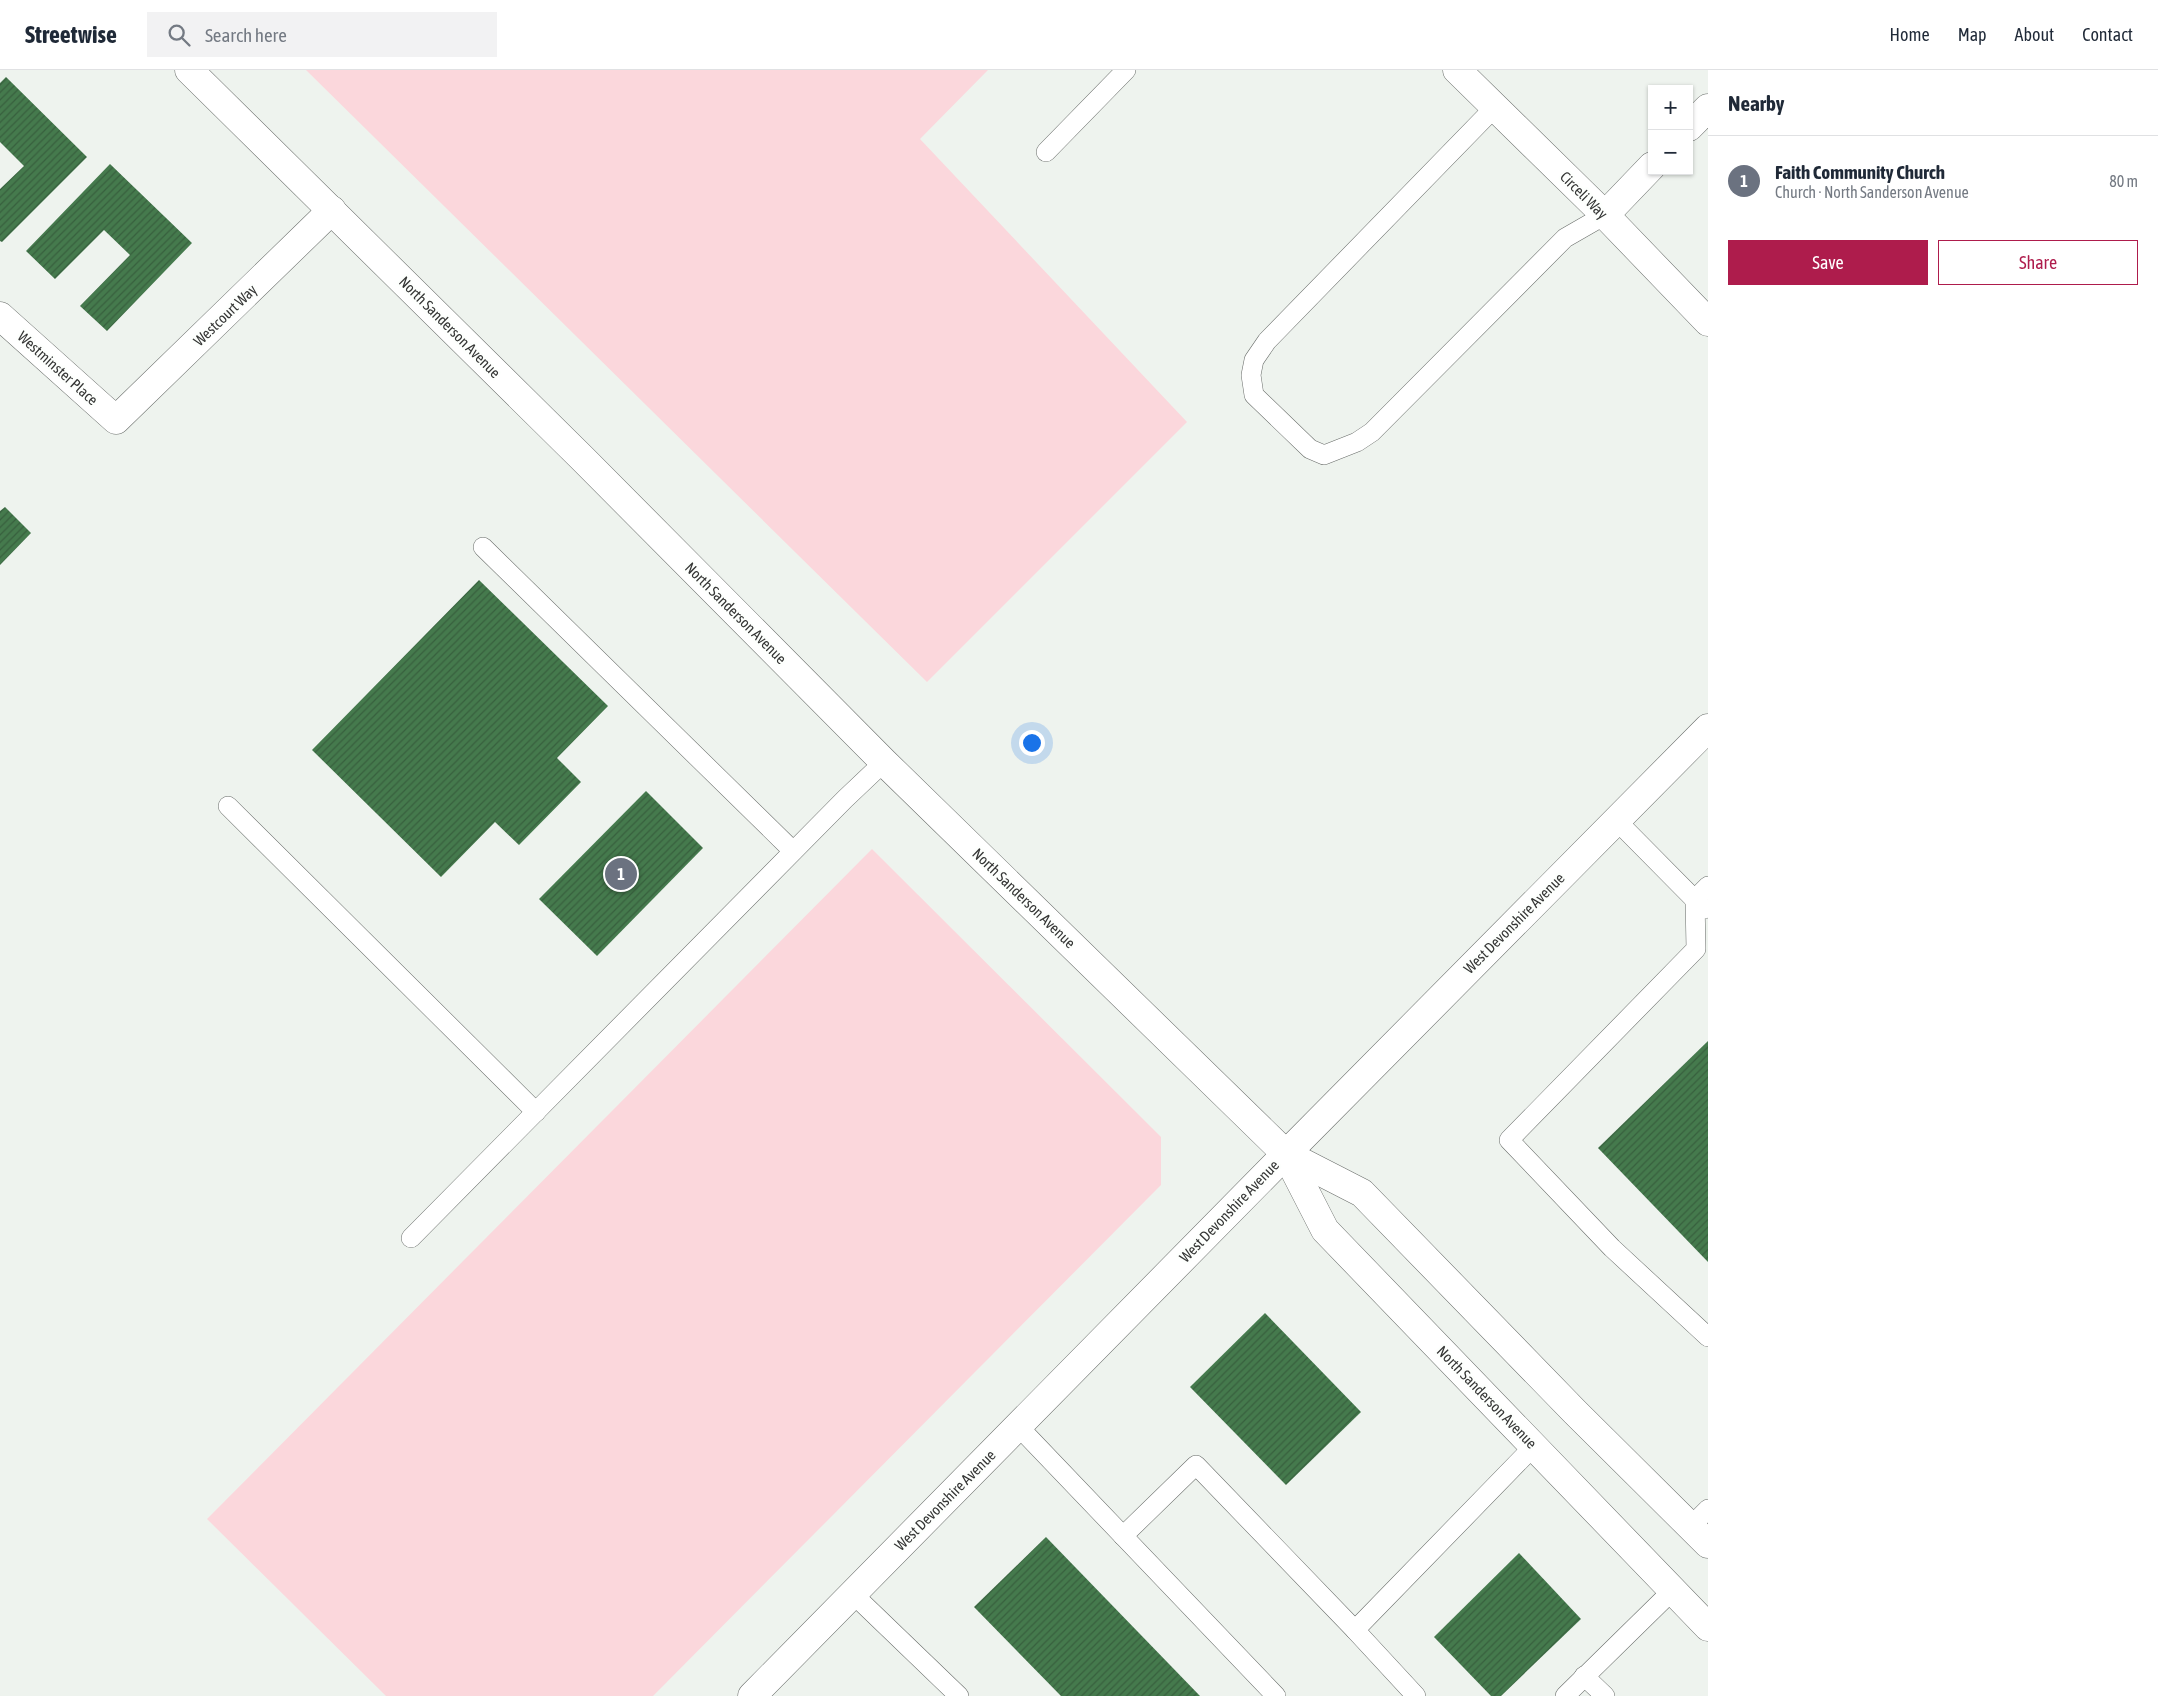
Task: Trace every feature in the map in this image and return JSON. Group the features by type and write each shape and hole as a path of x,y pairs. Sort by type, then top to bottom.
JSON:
{"main road":[{"name":"North Sanderson Avenue","path":"189,70 583,459 884,762 1286,1154 1362,1192 1575,1412 1702,1527"},
{"name":"Circeli Way","path":"1457,70 1605,215 1708,322"},
{"path":"1693,123 1708,108"},
{"path":"1605,215 1648,170"},
{"name":"Westcourt Way","path":"116,420 332,210"},
{"name":"Westminster Place","path":"0,316 116,420"},
{"name":"West Devonshire Avenue","path":"752,1696 1708,728"},
{"name":"North Sanderson Avenue","path":"1286,1154 1325,1230 1708,1627"}],"lane":[{"path":"1046,152 1126,70"},
{"path":"1495,107 1267,341 1254,360 1251,375 1254,395 1310,450 1324,455 1357,442 1372,432 1565,238 1605,215"},
{"path":"483,547 793,851"},
{"path":"411,1238 793,851 884,762"},
{"path":"228,806 536,1112"},
{"path":"1616,820 1708,913"},
{"path":"1708,886 1695,899 1696,949 1509,1140 1612,1248 1708,1338"},
{"path":"1018,1426 1276,1696"},
{"path":"1355,1630 1534,1446"},
{"path":"1123,1536 1196,1466 1355,1630 1416,1696"},
{"path":"1564,1696 1673,1590"},
{"path":"853,1594 960,1696"},
{"path":"1584,1676 1605,1696"}],"shaded area":[{"path":"306,70 988,70 920,139 1187,422 927,682"},
{"path":"872,849 1161,1137 1161,1185 653,1696 386,1696 207,1519"}],"building":[{"path":"6,77 87,157 2,242 0,241 0,189 24,166 0,142 0,83"},
{"path":"110,164 192,243 107,331 80,306 130,255 104,230 55,279 26,251"},
{"path":"5,507 31,533 0,565 0,511"},
{"path":"479,580 608,706 557,758 581,782 519,845 495,822 441,877 312,750"},
{"path":"646,791 703,848 597,956 539,899"},
{"path":"1708,1041 1708,1262 1598,1148"},
{"path":"1265,1313 1361,1412 1286,1485 1190,1387"},
{"path":"1046,1537 1200,1696 1061,1696 974,1607"},
{"path":"1519,1553 1581,1619 1501,1696 1491,1696 1434,1637"}],"place":[{"name":"Faith Community Church","path":"621,874"}]}
